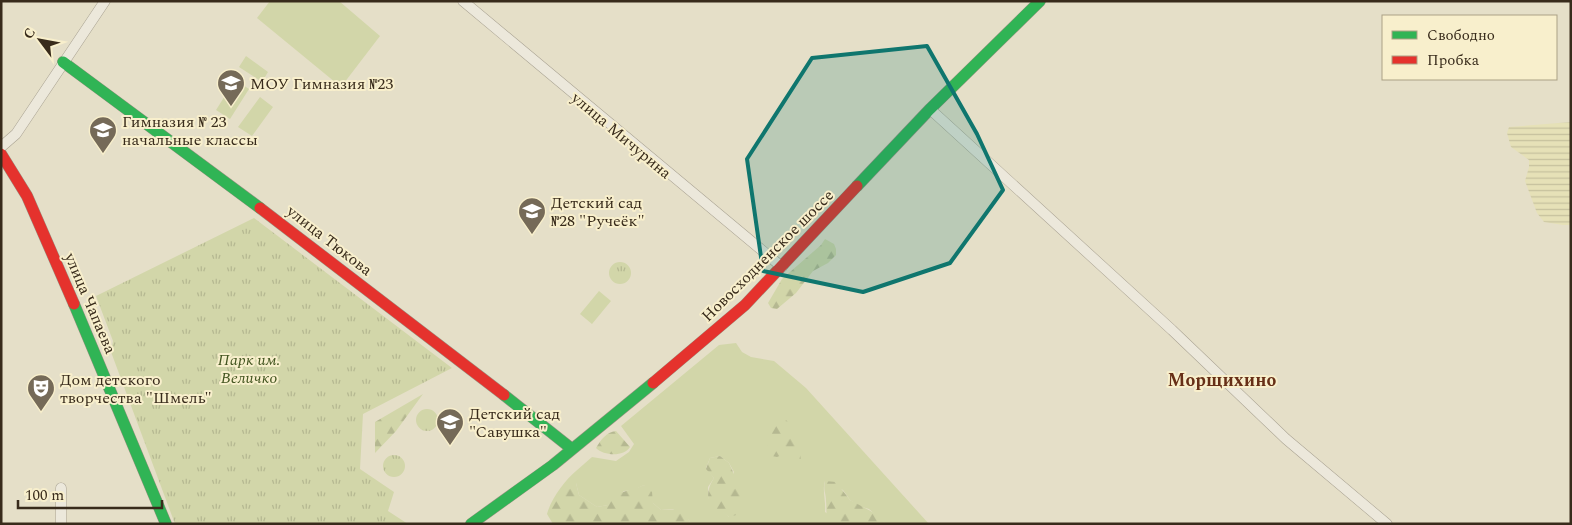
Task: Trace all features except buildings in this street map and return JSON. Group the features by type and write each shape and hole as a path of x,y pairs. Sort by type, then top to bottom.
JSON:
{"street":[{"path":"1,147 16,134 105,1"},
{"name":"улица Мичурина","path":"463,1 782,267"},
{"name":"Новосходненское шоссе","path":"471,524 522,488 572,449 716,332 782,267 930,109 1040,1"},
{"name":"улица Тюкова","path":"63,62 284,225 472,369 572,449"},
{"path":"930,109 1172,330 1286,439 1387,524"},
{"name":"улица Чапаева","path":"1,154 5,164 31,204 107,380 166,524"},
{"path":"61,488 61,524"}],"highlighted area":[{"path":"927,46 977,134 1003,190 950,263 863,292 763,271 747,159 812,58"}],"shaded area":[{"path":"1571,122 1571,225 1544,222 1537,213 1525,181 1529,160 1511,147 1507,133 1509,127"}],"green space":[{"path":"270,1 339,1 380,36 341,87 257,18"},
{"path":"246,56 268,72 262,82 239,67"},
{"path":"235,80 249,89 230,119 216,110"},
{"path":"260,97 273,107 252,136 238,127"},
{"name":"Парк им. Величко","path":"254,218 452,368 363,414 360,469 394,492 388,511 408,524 175,524 111,352 113,341 96,296"},
{"path":"825,239 834,244 836,255 828,263 813,271 796,293 777,309 771,308 768,303 782,279 821,245"},
{"path":"620,262 628,265 631,273 628,281 620,284 612,281 609,273 612,265"},
{"path":"599,291 611,301 592,324 580,314"},
{"path":"736,343 742,352 751,357 774,361 806,388 929,524 886,524 869,509 859,506 850,500 843,490 825,481 825,512 844,524 691,524 688,519 673,509 661,510 653,503 644,485 634,490 624,491 608,505 597,507 579,495 576,471 592,457 616,461 629,452 634,444 621,426 719,345","holes":["720,456 729,463 734,472 729,517 708,498 708,487 714,478 706,468 710,458"]},
{"path":"423,394 396,431 375,453 375,422"},
{"path":"427,409 435,412 438,420 435,428 427,431 419,428 416,420 419,412"},
{"path":"783,417 799,433 801,462 790,463 787,453 777,457 767,455 767,444 774,422"},
{"path":"616,431 630,447 627,450 619,454 609,454 596,448 602,439"},
{"path":"394,455 402,458 405,466 402,474 394,477 386,474 383,466 386,458"},
{"path":"720,456 729,463 742,492 740,514 729,517 721,511 710,509 708,501 709,489 714,478 706,469 710,458"},
{"path":"576,471 579,495 597,507 608,505 620,493 644,485 652,492 653,503 661,510 683,509 691,524 553,524 547,514 549,508 567,479"},
{"path":"825,481 836,482 850,500 878,515 886,524 844,524 829,521 824,488"}],"traffic: fast":[{"path":"857,186 930,109 1040,1"},
{"path":"63,62 260,208"},
{"path":"74,304 166,524"},
{"path":"471,524 553,465 653,383"},
{"path":"504,395 572,449"}],"traffic: jam":[{"path":"1,154 27,196 74,304"},
{"path":"653,383 745,305 857,186"},
{"path":"260,208 504,395"}],"place":[{"name":"МОУ Гимназия №23","path":"231,107"},
{"name":"Гимназия № 23 начальные классы","path":"103,154"},
{"name":"Детский сад №28 \"Ручеёк\"","path":"532,235"},
{"name":"Дом детского творчества \"Шмель\"","path":"41,412"},
{"name":"Детский сад \"Савушка\"","path":"450,446"}],"district":[{"name":"Морщихино","path":"1222,380"}]}
